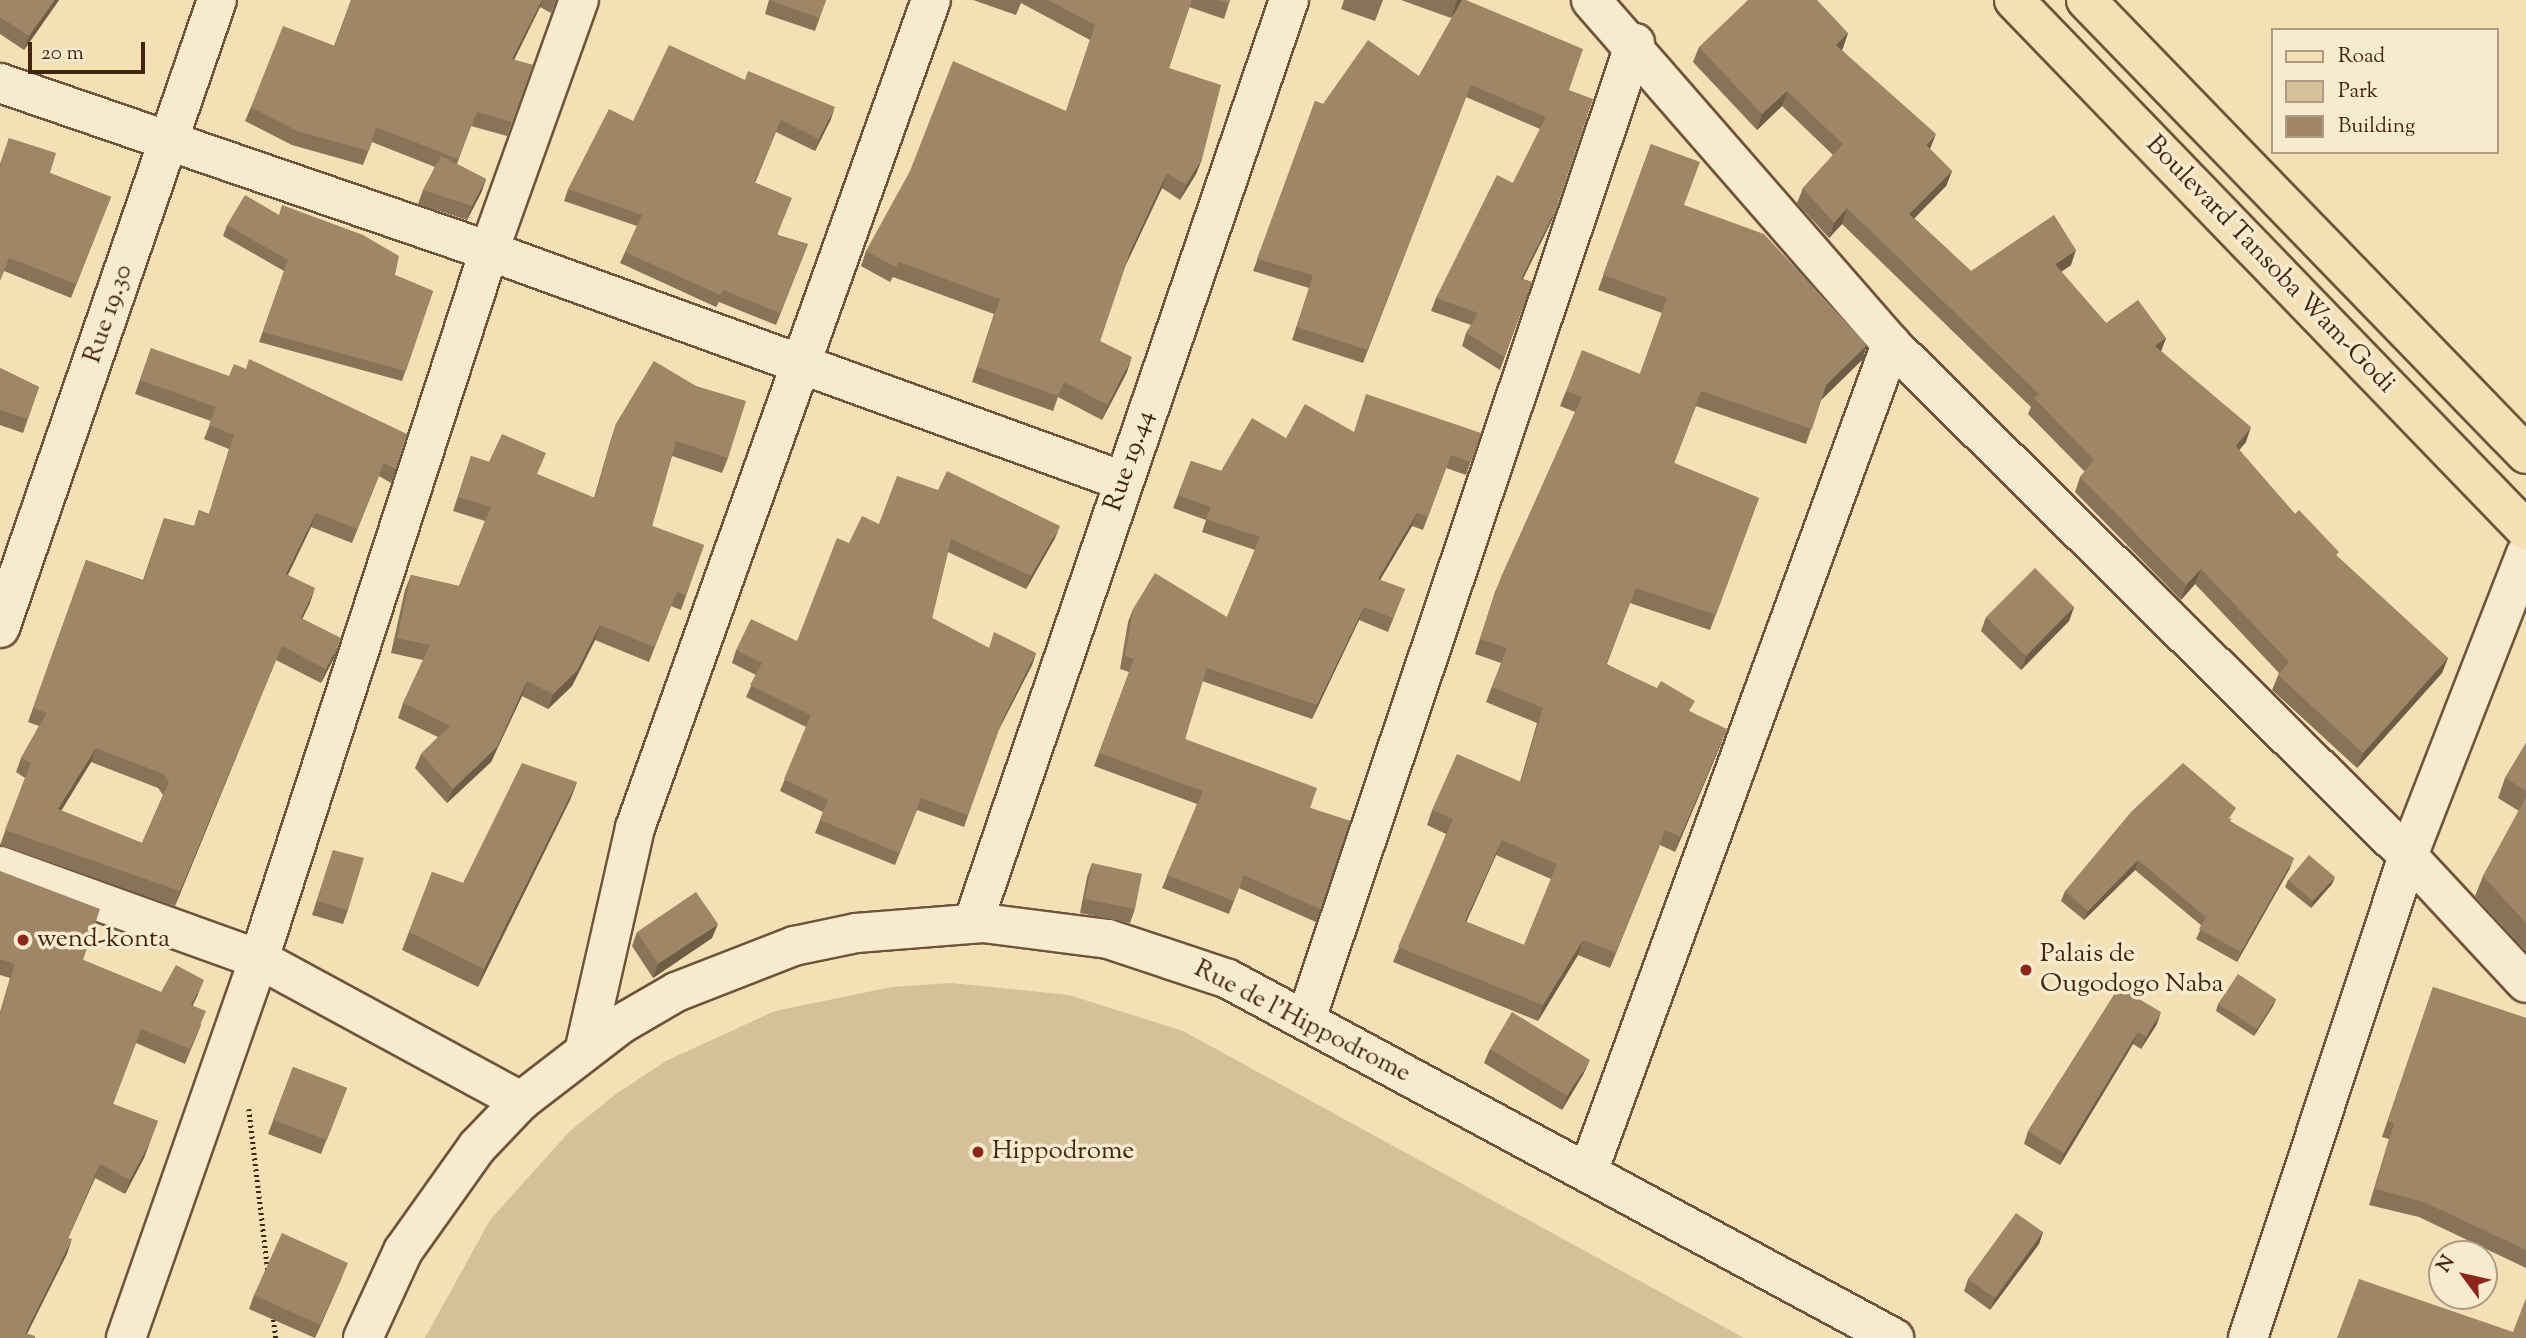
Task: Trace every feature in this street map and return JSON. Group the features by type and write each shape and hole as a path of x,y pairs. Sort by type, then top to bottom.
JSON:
{"main road":[{"name":"Boulevard Tansoba Wam-Godi","path":"2014,0 2526,530"},
{"name":"Boulevard Tansoba Wam-Godi","path":"2086,0 2526,454"}],"street":[{"name":"Rue 19.30","path":"0,628 218,0"},
{"path":"126,1338 259,959 488,251 579,0"},
{"path":"585,1048 635,828 799,363 931,0"},
{"name":"Rue 19.44","path":"972,923 1289,0"},
{"path":"1591,0 1635,43 1891,344 2409,856 2526,983"},
{"path":"1306,1019 1635,43"},
{"path":"0,83 488,251 1123,481"},
{"path":"1588,1172 1891,344"},
{"path":"2248,1338 2409,856 2526,554"},
{"path":"0,866 259,959 520,1101"},
{"name":"Rue de l'Hippodrome","path":"363,1338 403,1251 437,1198 520,1101 585,1048 676,992 794,946 856,933 972,923 1046,928 1169,956 1306,1019 1894,1338"}],"path":[{"path":"248,1098 270,1285"},
{"path":"271,1298 276,1338"}],"green space":[{"name":"Hippodrome","path":"951,983 1069,995 1183,1031 1744,1338 425,1338 490,1220 570,1131 616,1094 666,1061 775,1011 892,987"}],"building":[{"path":"0,0 55,0 29,36 0,17"},
{"path":"351,0 542,0 512,59 533,65 512,122 477,112 458,159 376,127 369,151 297,131 251,107 283,26 335,46"},
{"path":"770,0 826,0 819,18"},
{"path":"1048,0 1192,0 1169,68 1221,85 1202,159 1186,185 1167,173 1130,252 1100,341 1132,357 1108,405 1064,382 1058,396 977,367 1000,299 899,262 896,267 866,251 910,171 953,61 1066,111 1095,25"},
{"path":"1462,0 1583,49 1569,90 1593,99 1557,207 1521,279 1532,282 1504,357 1466,333 1478,313 1436,298 1497,175 1513,183 1546,117 1471,85 1367,350 1297,327 1313,275 1257,259 1315,101 1323,104 1368,40 1419,76"},
{"path":"1748,0 1817,0 1848,33 1836,45 1936,134 1926,145 1952,171 1909,214 1971,271 2054,215 2076,250 2055,264 2106,323 2138,300 2166,338 2155,346 2251,427 2236,446 2295,514 2299,510 2339,552 2336,555 2448,658 2363,753 2278,675 2289,662 2201,569 2186,585 2080,477 2094,460 2034,398 2039,394 1847,208 1834,223 1803,188 1843,144 1787,91 1762,114 1699,47"},
{"path":"669,45 745,80 748,71 835,107 819,139 781,120 754,182 792,198 777,235 808,244 780,313 723,290 720,295 625,252 642,215 568,189 609,109 633,121"},
{"path":"9,138 56,153 50,173 111,197 76,284 9,258 0,280 0,167"},
{"path":"1651,144 1700,162 1684,205 1764,234 1867,345 1826,385 1812,429 1701,391 1674,463 1759,498 1716,615 1636,588 1606,664 1657,688 1661,681 1695,701 1689,711 1727,729 1680,837 1665,830 1616,953 1583,940 1543,1005 1398,947 1453,819 1432,810 1457,754 1521,782 1543,708 1492,687 1507,648 1480,639 1501,577 1582,397 1566,391 1582,350 1640,374 1667,298 1603,275","holes":["1502,840 1557,864 1524,945 1465,921"]},
{"path":"441,156 486,179 472,206 423,190"},
{"path":"245,195 279,215 282,205 363,235 399,256 395,275 433,291 406,371 263,332 288,260 227,225"},
{"path":"151,348 229,376 234,364 246,369 249,359 407,434 396,468 384,462 357,529 316,513 286,574 315,588 301,618 341,638 326,669 282,646 180,891 5,830 31,763 21,758 47,713 33,708 86,560 144,581 164,518 194,527 199,510 209,515 234,435 209,425 216,407 140,380","holes":["96,748 163,774 169,782 142,843 58,809"]},
{"path":"654,361 696,386 746,401 728,458 676,441 652,526 704,545 686,595 677,592 654,647 600,625 577,671 553,694 527,681 497,747 453,789 421,754 450,726 403,703 430,645 397,638 411,575 459,586 491,507 458,497 471,456 489,462 502,434 546,453 537,474 595,498 616,424"},
{"path":"0,368 39,387 28,419 0,410"},
{"path":"1366,394 1481,433 1471,462 1451,455 1428,517 1417,513 1378,579 1405,589 1393,618 1364,607 1317,705 1207,668 1185,739 1317,788 1310,808 1350,821 1320,909 1244,875 1234,901 1167,875 1203,791 1099,753 1134,659 1125,656 1133,609 1155,573 1227,617 1260,537 1206,519 1211,507 1178,495 1191,461 1221,471 1252,418 1286,438 1305,404 1354,432"},
{"path":"947,471 1060,526 1031,576 951,539 932,618 989,648 994,632 1036,653 1003,719 968,815 921,798 899,853 820,820 828,800 784,779 811,715 750,685 762,663 736,650 751,619 797,641 837,538 849,543 862,516 879,524 897,476 938,490"},
{"path":"2035,568 2074,607 2026,656 1986,617"},
{"path":"2526,743 2526,791 2505,778"},
{"path":"522,763 577,782 484,969 409,932 432,872 463,883"},
{"path":"2183,763 2236,808 2228,820 2294,858 2241,952 2199,929 2206,917 2138,860 2088,911 2065,891 2131,812"},
{"path":"2526,797 2526,923 2483,876"},
{"path":"333,850 364,858 348,910 317,901"},
{"path":"2309,855 2335,877 2313,901 2288,880"},
{"path":"1092,863 1142,874 1135,909 1085,899"},
{"path":"0,871 100,909 83,960 161,992 176,965 204,980 191,1005 206,1011 190,1049 141,1029 113,1104 158,1121 130,1180 100,1164 68,1238 72,1239 25,1333 35,1338 0,1338 0,1015 15,964 0,959"},
{"path":"696,892 718,924 658,964 637,932"},
{"path":"2238,974 2276,999 2257,1029 2218,1004"},
{"path":"2119,987 2161,1012 2146,1037 2138,1032 2064,1153 2028,1131"},
{"path":"2433,987 2526,1018 2526,1250 2424,1202 2375,1189 2394,1124 2388,1121"},
{"path":"1512,1012 1590,1060 1567,1096 1490,1049"},
{"path":"293,1067 347,1088 327,1140 273,1120"},
{"path":"2016,1213 2043,1232 1995,1298 1968,1279"},
{"path":"282,1233 348,1263 320,1325 254,1295"},
{"path":"2359,1279 2428,1303 2428,1310 2449,1310 2513,1332 2526,1298 2526,1338 2337,1338"}],"place":[{"name":"wend-konta","path":"23,940"},
{"name":"Palais de Ougodogo Naba","path":"2026,970"},
{"name":"Hippodrome","path":"978,1152"}]}
